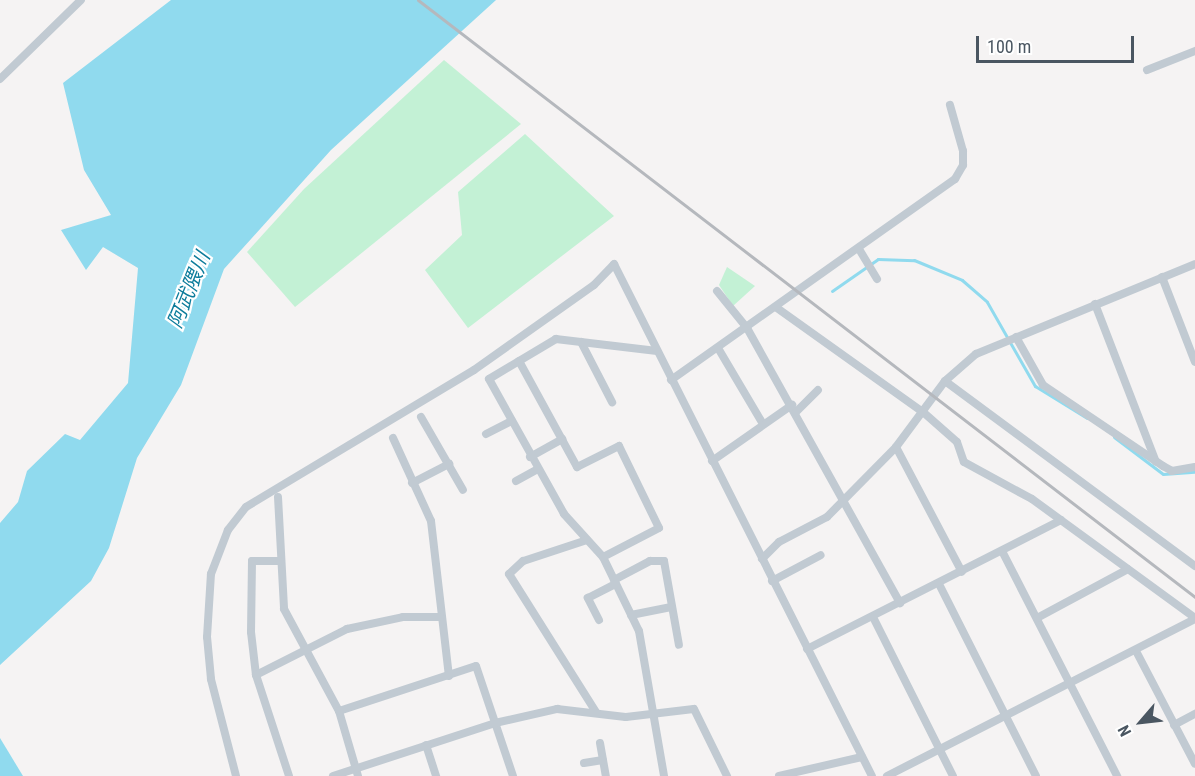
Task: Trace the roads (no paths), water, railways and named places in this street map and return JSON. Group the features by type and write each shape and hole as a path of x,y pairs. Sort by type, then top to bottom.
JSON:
{"street":[{"path":"0,79 81,0"},
{"path":"1147,70 1195,51"},
{"path":"671,380 777,308 955,179 963,165 963,151 950,105"},
{"path":"859,249 877,279"},
{"path":"236,776 211,679 208,599 218,550 246,507 474,370 594,285 614,264 872,776"},
{"path":"762,560 779,542 827,517 844,494 896,447 945,381 976,354 1195,264"},
{"path":"1162,277 1195,362"},
{"path":"717,291 747,328 794,408 844,494 900,603"},
{"path":"1095,304 1156,462"},
{"path":"777,308 923,412 957,442 964,462 1061,520 1195,619 1136,651 886,776"},
{"path":"1016,337 1043,385 1172,471 1195,467"},
{"path":"657,351 556,339 489,379 538,470 587,540 603,557 631,615 654,714 664,776"},
{"path":"581,342 612,402"},
{"path":"718,348 763,424"},
{"path":"519,361 577,467 619,446 659,528 603,557"},
{"path":"945,381 1195,566"},
{"path":"712,460 763,424 794,408 818,390"},
{"path":"421,417 462,490"},
{"path":"486,434 512,421"},
{"path":"393,438 431,520 440,617 449,676"},
{"path":"530,457 562,440"},
{"path":"896,447 962,572"},
{"path":"412,483 449,464"},
{"path":"516,482 538,470"},
{"path":"278,497 284,609 339,711 357,772"},
{"path":"807,649 939,584 1061,520"},
{"path":"587,540 523,561 509,574 596,712"},
{"path":"1002,551 1117,776"},
{"path":"772,581 821,555"},
{"path":"281,561 252,561 256,675 289,776"},
{"path":"599,620 588,598 650,561 664,561 679,645"},
{"path":"1037,618 1128,569"},
{"path":"939,584 1036,776"},
{"path":"631,615 671,607"},
{"path":"256,675 308,651 347,629 403,617 440,617"},
{"path":"873,617 953,776"},
{"path":"1136,651 1195,764"},
{"path":"339,711 476,666 513,776"},
{"path":"333,776 357,772 495,723 557,709 654,714 694,709 727,776"},
{"path":"1174,725 1195,714"},
{"path":"600,743 606,776"},
{"path":"426,746 436,776"},
{"path":"779,776 862,757"},
{"path":"584,763 603,760"}],"water":[{"name":"阿武隈川","path":"171,0 496,0 331,150 224,269 181,385 137,458 109,548 91,581 0,665 0,523 18,502 27,471 65,434 80,440 128,383 138,268 103,247 86,270 61,230 111,215 84,170 63,83"},
{"path":"0,738 23,776 0,776"}],"waterway":[{"path":"832,291 878,259 914,260 962,280 987,302 1035,386 1087,418"},
{"path":"1114,437 1163,474 1195,472"}],"railway":[{"path":"418,0 1195,597"}]}
